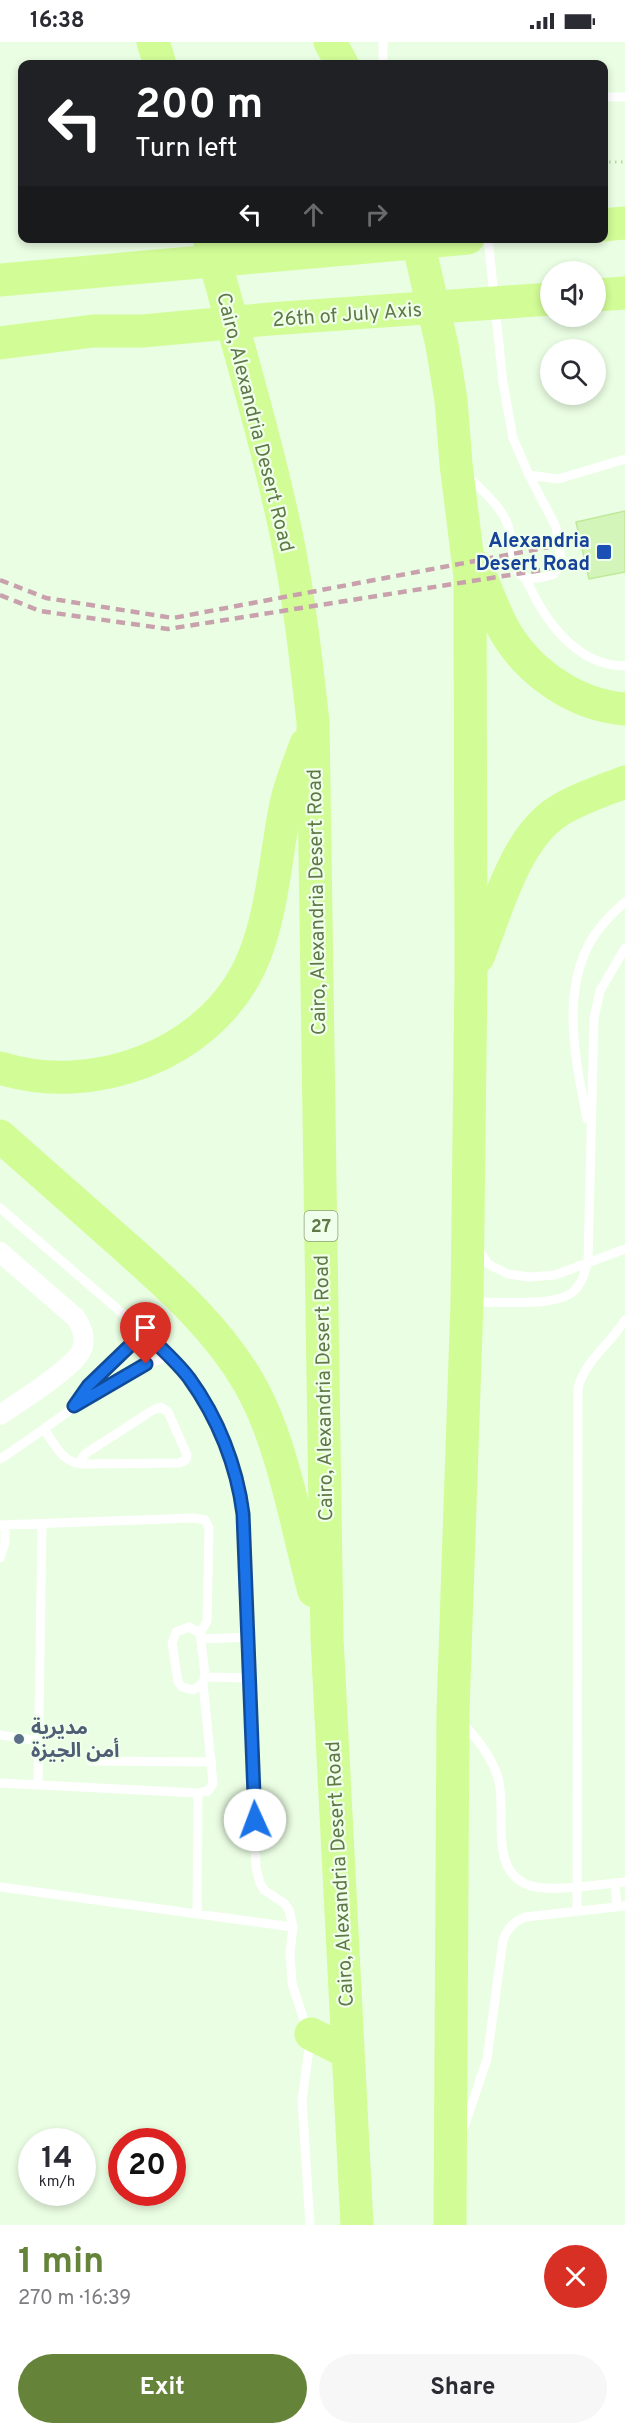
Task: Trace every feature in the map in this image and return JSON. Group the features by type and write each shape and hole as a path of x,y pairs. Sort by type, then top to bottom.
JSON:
{"highway":[{"path":"153,42 159,60"},
{"path":"330,42 341,60"},
{"path":"343,60 345,42"},
{"path":"608,225 625,223"},
{"name":"Cairo, Alexandria Desert Road","path":"210,243 253,396 286,534 303,634 313,722 327,1638 357,2225"},
{"path":"0,280 414,243"},
{"path":"418,243 442,345 451,400 456,464 470,577 471,973 468,1232 453,1711 450,2225"},
{"path":"606,294 625,293"},
{"name":"26th of July Axis","path":"0,343 93,331 142,331 270,319 540,300"},
{"path":"467,545 502,626 524,657 551,682 567,691 602,705 625,709"},
{"path":"0,1068 20,1074 59,1078 97,1076 137,1065 181,1043 206,1024 219,1010 251,964 261,935 286,801 313,722"},
{"path":"471,973 514,868 537,830 556,812 625,782"},
{"path":"0,1136 176,1292 220,1340 250,1384 270,1432 288,1488 327,1638"},
{"path":"311,2034 348,2052"}],"street":[{"path":"0,1252 76,1318 82,1328 84,1340 81,1352 71,1364 0,1415"}],"lane":[{"path":"383,42 383,60"},
{"path":"608,97 625,97"},
{"path":"489,243 503,383 513,438 556,527 561,560 554,574 539,579 525,577"},
{"path":"529,475 558,479 625,459"},
{"path":"456,464 492,501 507,523 512,560 516,570 525,577 535,600 557,632 588,658 625,666"},
{"path":"591,1136 575,1058 572,1002 582,960 601,926 625,902"},
{"path":"467,1302 550,1301 562,1298 573,1291 583,1278 588,1261 596,1004 606,977 625,948"},
{"path":"0,1208 144,1332 188,1377 202,1399 227,1450 240,1486 249,1637 258,1876 264,1890 284,1903 289,1910 293,1927 292,1983 305,2024 311,2034 302,2100 310,2225"},
{"path":"468,1232 488,1264 508,1274 529,1277 555,1275 625,1249"},
{"path":"577,1911 578,1388 588,1364 609,1343 625,1320"},
{"path":"74,1406 88,1386 144,1332"},
{"path":"0,1459 44,1430 74,1406 146,1364 169,1356"},
{"path":"44,1430 69,1462 84,1464 179,1463 186,1460 187,1455 168,1412 161,1407 85,1454 82,1458 84,1464"},
{"path":"0,1558 5,1543 2,1525 194,1518 205,1520 209,1528 207,1621 201,1636 213,1786 208,1791 198,1793 0,1783"},
{"path":"38,1785 42,1524"},
{"path":"249,1637 201,1636 189,1627 176,1632 172,1643 178,1682 182,1687 193,1690 204,1680 250,1678"},
{"path":"453,1711 482,1744 498,1778 506,1864 513,1874 527,1884 541,1887 625,1882"},
{"path":"0,1735 39,1741"},
{"path":"91,1761 212,1761"},
{"path":"197,1914 198,1793"},
{"path":"449,2166 487,2059 502,1940 507,1930 514,1922 525,1917 621,1906 615,1883"},
{"path":"0,1887 293,1927"}],"path":[{"path":"608,162 625,162"}],"building":[{"name":"Alexandria Desert Road","path":"625,511 625,572 589,579 576,522"}],"railway":[{"path":"0,580 46,598 173,618 581,541"},
{"path":"0,595 40,611 168,629 586,563"}],"place":[{"name":"Alexandria Desert Road","path":"604,552"},
{"name":"مديرية أمن الجيزة","path":"19,1739"}],"route":[{"path":"146,1364 74,1406 88,1386 144,1332 188,1377 216,1423 240,1486 243,1514 255,1820"}]}
